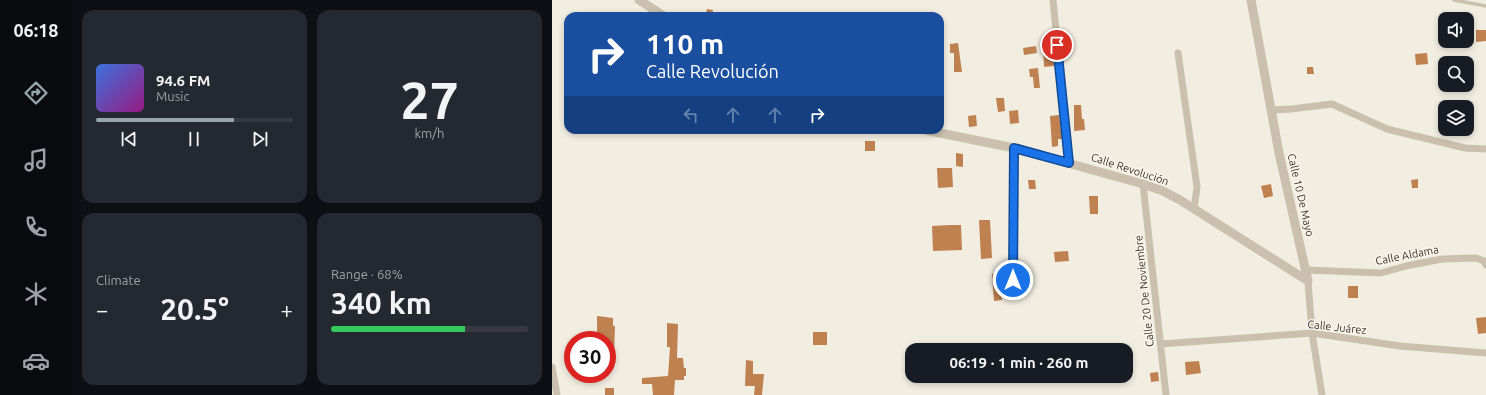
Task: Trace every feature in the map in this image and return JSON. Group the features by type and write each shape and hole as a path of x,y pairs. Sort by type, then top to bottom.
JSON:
{"street":[{"path":"639,0 658,12"},
{"path":"1053,0 1069,163"},
{"name":"Calle 10 De Mayo","path":"1251,0 1279,153 1308,281 1312,333 1322,395"},
{"path":"1178,53 1197,187 1194,209"},
{"path":"1271,110 1332,104 1387,129 1465,148 1486,149"},
{"name":"Calle Revolución","path":"944,134 1014,148 1163,191 1308,281"},
{"path":"1013,295 1014,148"},
{"name":"Calle 20 De Noviembre","path":"1143,184 1166,395"},
{"name":"Calle Aldama","path":"1306,270 1381,273 1406,266 1442,259 1476,258 1484,261 1486,265"},
{"name":"Calle Juárez","path":"1161,344 1312,333 1400,346 1486,353"},
{"path":"552,367 557,395"}],"lane":[{"path":"1454,0 1486,6"}],"building":[{"path":"707,9 713,10 713,12 706,12"},
{"path":"1476,30 1486,30 1486,41 1476,42"},
{"path":"958,43 962,72 954,72 954,53 950,53 950,44"},
{"path":"1036,46 1037,53 1024,55 1023,48"},
{"path":"1053,46 1054,66 1044,67 1043,47"},
{"path":"1427,53 1428,64 1416,65 1415,54"},
{"path":"1307,67 1313,67 1314,74 1307,74"},
{"path":"1038,68 1040,88 1034,88 1033,77 1030,77 1029,69"},
{"path":"996,98 1004,98 1005,111 998,112"},
{"path":"1074,105 1081,105 1082,119 1084,119 1085,130 1074,131"},
{"path":"1018,110 1019,123 1010,124 1009,111"},
{"path":"976,115 977,126 969,127 968,116"},
{"path":"1059,115 1062,139 1058,139 1058,146 1052,147 1050,116"},
{"path":"865,141 875,141 875,151 865,151"},
{"path":"956,153 963,154 963,167 956,166"},
{"path":"937,168 952,168 953,187 938,188"},
{"path":"1418,179 1418,188 1412,188 1411,180"},
{"path":"1028,180 1035,180 1036,189 1029,189"},
{"path":"1271,184 1273,196 1264,198 1261,186"},
{"path":"1089,196 1098,196 1098,214 1090,214"},
{"path":"979,220 990,220 992,258 981,259"},
{"path":"961,225 962,250 933,251 932,226"},
{"path":"1068,251 1069,261 1055,262 1054,252"},
{"path":"992,274 1004,274 1005,290 1001,290 1002,300 994,301"},
{"path":"1348,286 1358,286 1358,298 1348,298"},
{"path":"597,316 613,318 615,331 597,331"},
{"path":"1486,317 1486,333 1478,334 1476,318"},
{"path":"667,323 678,324 677,358 683,358 684,368 686,368 686,376 684,376 684,380 675,380 674,395 653,395 652,384 642,384 642,378 668,376 670,347 667,347"},
{"path":"813,332 827,332 827,345 813,345"},
{"path":"746,360 753,361 753,374 764,374 762,395 754,395 755,386 745,386"},
{"path":"1199,361 1201,373 1186,375 1185,362"},
{"path":"1158,372 1159,381 1151,382 1150,373"},
{"path":"605,388 614,388 614,395 605,395"}],"route":[{"path":"1013,280 1014,148 1069,163 1057,45"}]}
